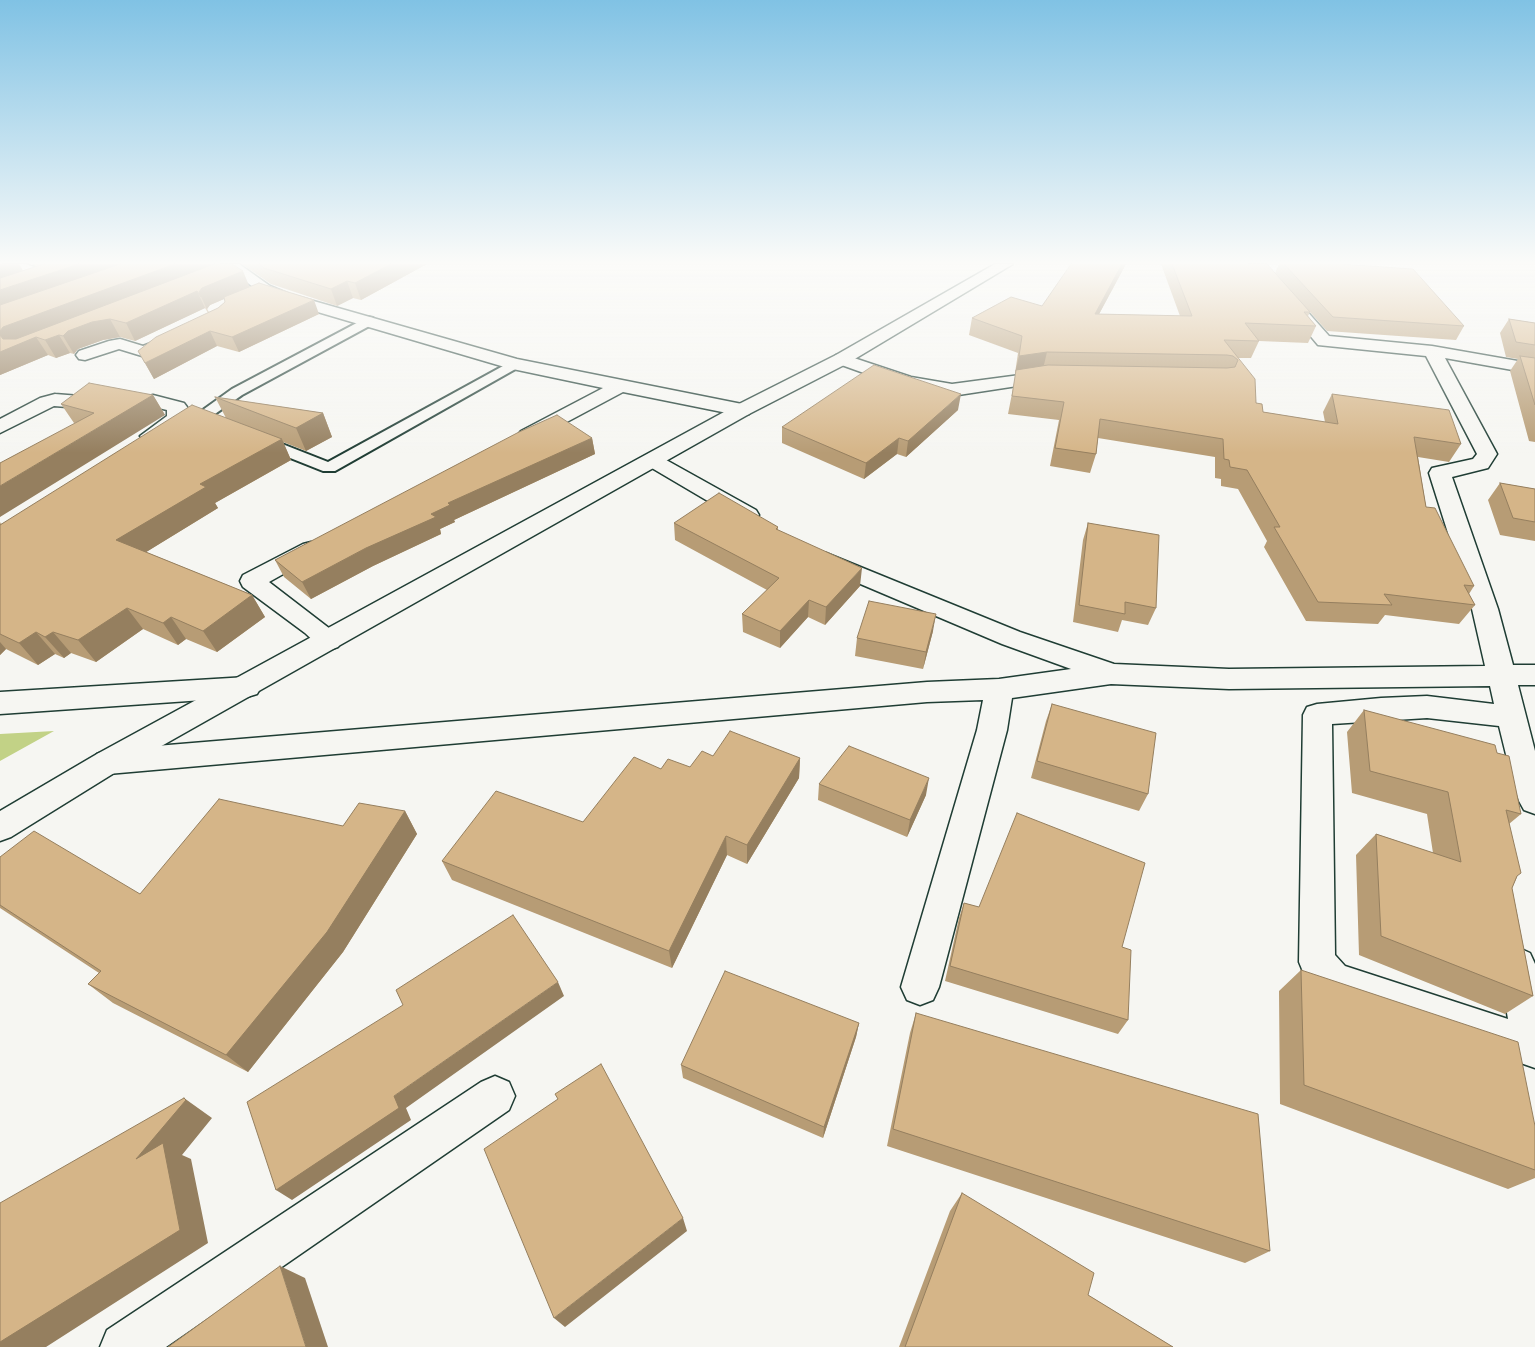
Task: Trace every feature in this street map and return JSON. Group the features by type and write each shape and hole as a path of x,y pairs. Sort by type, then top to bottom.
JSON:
{"street":[{"path":"388,327 514,364 742,410"},
{"path":"0,827 108,762 247,687 742,410 842,359 897,327"},
{"path":"1312,327 1324,341 1432,351 1535,369"},
{"path":"84,355 120,344 142,351 150,350 192,330"},
{"path":"1432,351 1487,454 1481,464 1440,473 1485,609 1535,801"},
{"path":"842,359 907,382 952,390 1042,376 1071,376"},
{"path":"506,446 622,385"},
{"path":"0,428 47,402 54,400 80,402"},
{"path":"140,450 177,418 177,407 154,401"},
{"path":"652,460 770,528"},
{"path":"329,641 314,627 252,580 331,539"},
{"path":"803,547 828,562 1011,638 1111,674"},
{"path":"108,762 908,694 999,689 1111,674 1229,679 1535,675"},
{"path":"1303,678 1316,715 1317,962 1333,980 1534,1047 1512,936"},
{"path":"0,703 247,687"},
{"path":"920,987 992,730 999,689"},
{"path":"1316,715 1381,709 1427,708 1512,717"},
{"path":"124,1347 495,1096"}],"lane":[{"path":"140,450 201,417 237,392 357,327"},
{"path":"246,435 329,468 514,364"},
{"path":"201,417 228,428"}],"green space":[{"path":"54,731 0,761 0,734"}],"building":[{"path":"48,327 79,327 68,331 63,336 59,335 45,340 36,337 0,352 0,335 3,339 16,339"},
{"path":"178,327 254,327 232,337 210,331 145,363 138,351 156,337"},
{"path":"997,327 1248,327 1259,341 1224,340 1255,379 1256,403 1262,404 1263,412 1338,424 1332,394 1449,410 1461,444 1414,437 1426,507 1435,508 1474,586 1464,585 1475,605 1384,594 1392,605 1318,602 1274,527 1280,527 1247,470 1230,467 1229,460 1224,459 1223,439 1100,419 1096,454 1055,448 1064,402 1012,396 1016,370 1048,365 1227,368 1235,367 1238,360 1233,356 1047,352 1019,356 1022,336"},
{"path":"1511,327 1535,327 1535,345 1516,342"},
{"path":"1520,356 1535,358 1535,405"},
{"path":"874,365 961,394 908,441 899,438 866,463 782,427"},
{"path":"89,383 153,395 0,486 0,463 94,413 61,404"},
{"path":"215,397 323,413 296,428"},
{"path":"192,405 282,439 200,484 206,487 116,540 252,595 203,631 171,617 163,623 127,608 78,640 53,632 45,637 36,632 19,643 0,634 0,525"},
{"path":"557,415 592,438 448,503 450,505 431,514 436,517 366,548 302,582 275,560 519,432"},
{"path":"1500,483 1535,489 1535,522 1513,518"},
{"path":"719,493 778,527 776,529 862,568 826,607 809,600 780,631 742,614 779,578 674,523"},
{"path":"1088,523 1159,535 1156,608 1125,602 1125,614 1079,605"},
{"path":"869,601 936,614 926,652 857,638"},
{"path":"1052,704 1156,733 1148,794 1037,761"},
{"path":"1364,710 1495,745 1497,753 1509,756 1521,814 1506,810 1521,873 1517,876 1512,888 1533,996 1381,936 1376,834 1461,862 1448,792 1370,771"},
{"path":"730,731 800,758 747,845 726,836 669,951 442,861 496,791 583,822 634,757 661,769 668,759 690,767 702,751 713,756"},
{"path":"849,746 929,778 910,820 819,784"},
{"path":"219,799 343,826 359,803 405,811 327,932 226,1055 88,984 101,971 0,905 0,857 34,831 140,894"},
{"path":"1017,813 1145,863 1122,947 1131,950 1128,1020 950,966 964,903 979,907"},
{"path":"513,915 558,982 394,1096 399,1108 276,1190 247,1102 403,1005 396,990"},
{"path":"1301,970 1518,1042 1535,1126 1535,1170 1304,1085"},
{"path":"725,971 859,1023 824,1127 681,1065"},
{"path":"916,1013 1258,1114 1270,1251 893,1129"},
{"path":"601,1064 683,1218 554,1318 484,1149 558,1099 555,1094"},
{"path":"184,1098 186,1100 136,1159 163,1143 180,1230 0,1342 0,1203"},
{"path":"962,1193 1094,1273 1088,1295 1173,1347 905,1347"},
{"path":"280,1266 306,1347 168,1347"}]}
